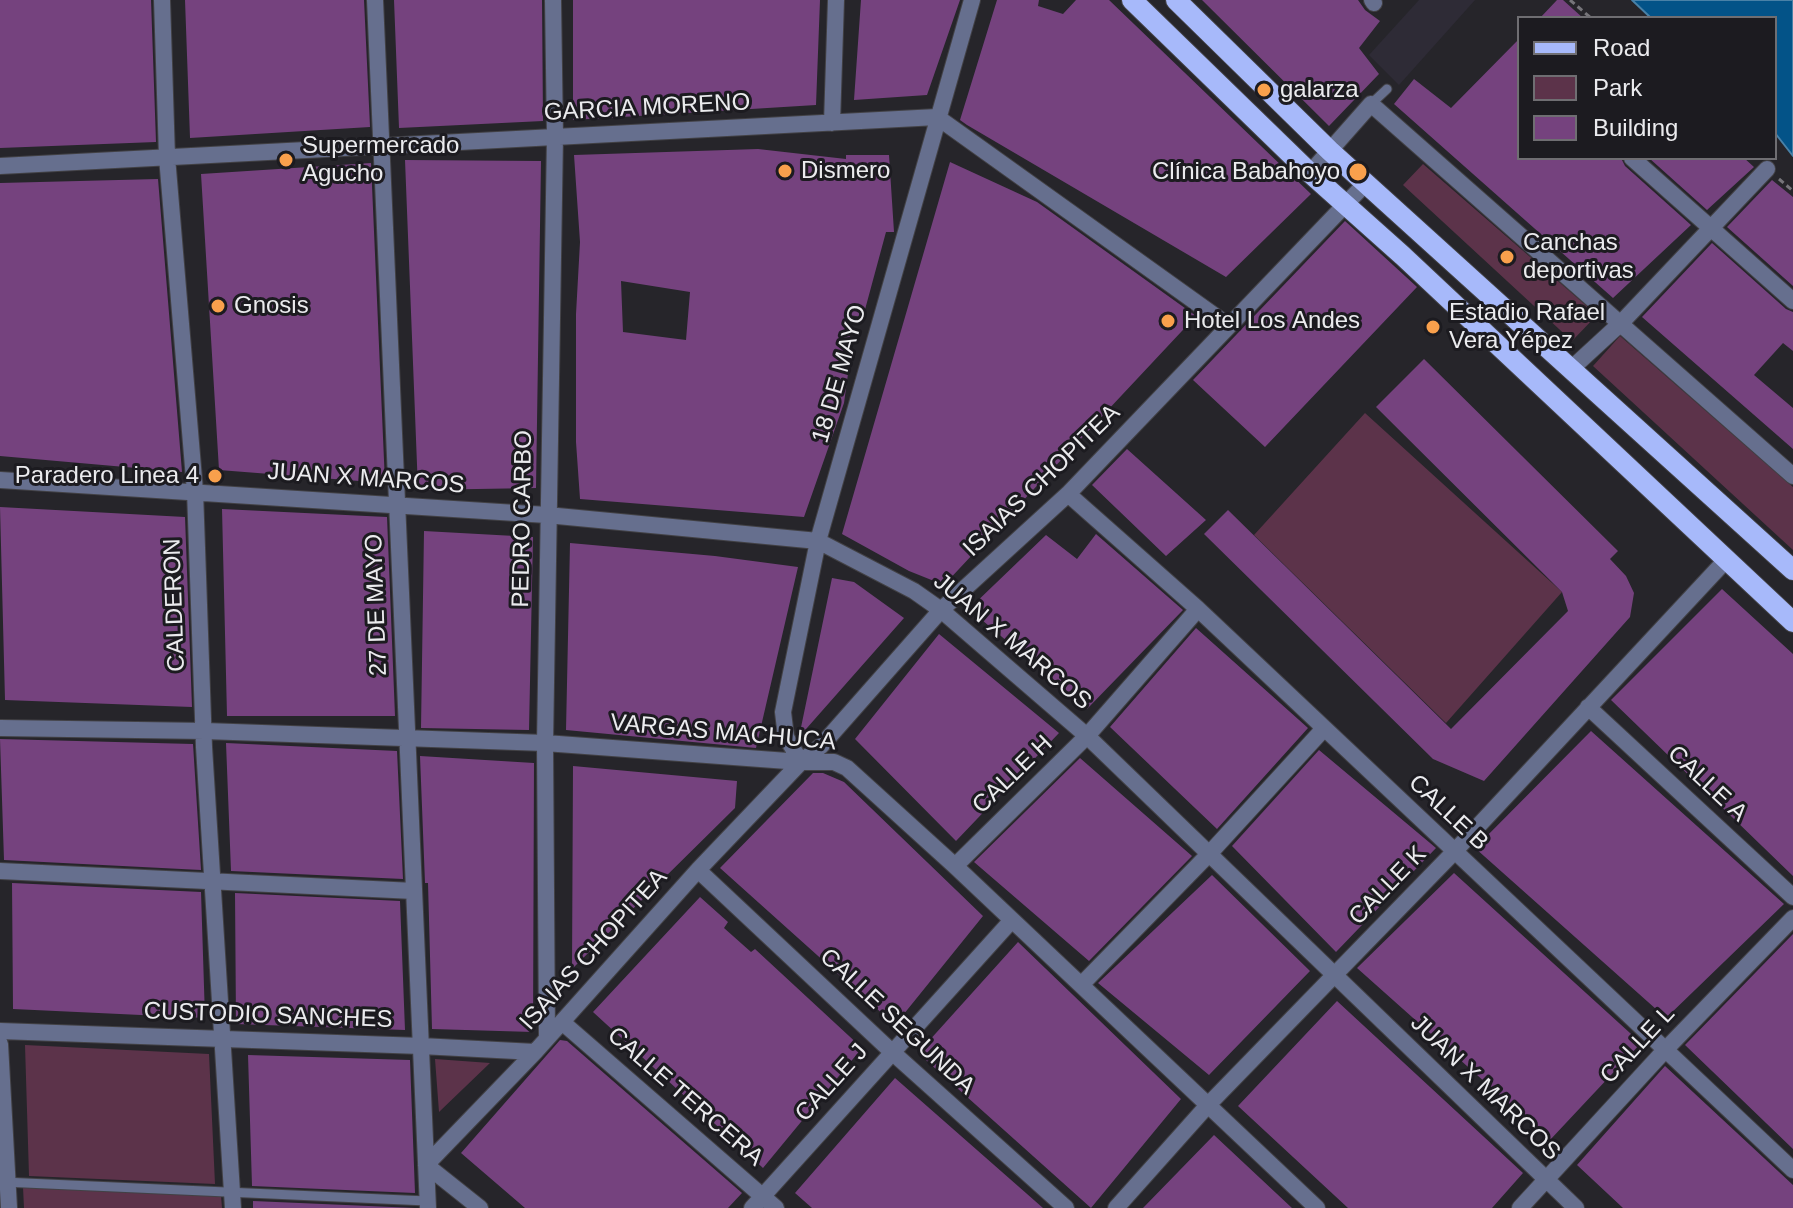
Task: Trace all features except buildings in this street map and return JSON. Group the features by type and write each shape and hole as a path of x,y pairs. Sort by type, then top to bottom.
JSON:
{"main road":[{"path":"1132,0 1310,173 1793,622"},
{"path":"1176,0 1330,151 1793,570"}],"street":[{"name":"CALDERON","path":"162,0 167,157 195,491 213,882 233,1201"},
{"name":"27 DE MAYO","path":"375,0 428,1205"},
{"name":"PEDRO CARBO","path":"547,1038 545,743 555,136 553,0"},
{"path":"832,123 836,0"},
{"name":"18 DE MAYO","path":"801,762 786,737 783,712 818,541 972,0"},
{"path":"1310,173 1371,104 1793,476"},
{"name":"GARCIA MORENO","path":"0,166 937,117"},
{"path":"937,117 1229,326"},
{"path":"1634,160 1793,301"},
{"path":"1571,369 1621,323 1767,169"},
{"name":"ISAIAS CHOPITEA","path":"426,1165 535,1052 698,870 801,762 821,746 941,610 1068,494 1366,183"},
{"name":"JUAN X MARCOS","path":"0,480 547,515 818,541 914,591 941,610 1087,736 1576,1208"},
{"name":"CALLE B","path":"1068,494 1198,609 1793,1170"},
{"name":"CALLE K","path":"1116,1208 1208,1105 1454,852 1726,560"},
{"name":"CALLE H","path":"955,866 1087,736 1198,609"},
{"name":"CALLE A","path":"1588,707 1793,897"},
{"name":"VARGAS MACHUCA","path":"0,728 205,731 545,743 834,762 847,768 955,866 1317,1208"},
{"path":"1081,985 1210,853 1322,728"},
{"name":"CALLE SEGUNDA","path":"698,870 892,1052 1066,1208"},
{"path":"0,871 414,891"},
{"name":"CALLE L","path":"1520,1208 1666,1049 1793,918"},
{"name":"CALLE J","path":"757,1202 1012,920"},
{"name":"CALLE TERCERA","path":"562,1022 757,1202 776,1208"},
{"name":"CUSTODIO SANCHES","path":"0,1031 535,1052"},
{"path":"0,1044 4,1182 9,1208"},
{"path":"426,1165 480,1208"}],"lane":[{"path":"1371,104 1387,89"},
{"path":"4,1182 233,1201 428,1205"}],"path":[{"path":"1570,0 1589,16"}],"shaded area":[{"path":"1419,0 1475,0 1399,85 1369,55"}],"green space":[{"path":"1423,164 1597,315 1572,341 1403,185"},
{"path":"1620,336 1793,487 1793,550 1593,366"},
{"path":"1365,413 1562,592 1446,723 1254,535"},
{"path":"25,1045 209,1054 215,1184 29,1176"},
{"path":"435,1059 490,1063 439,1112"},
{"path":"23,1187 221,1196 222,1208 24,1208"}],"water":[{"path":"1632,0 1793,0 1793,156 1777,136 1777,16 1649,16"}],"place":[{"name":"galarza","path":"1264,90"},
{"name":"Supermercado Agucho","path":"286,160"},
{"name":"Dismero","path":"785,171"},
{"name":"Clínica Babahoyo","path":"1358,172"},
{"name":"Canchas deportivas","path":"1507,257"},
{"name":"Gnosis","path":"218,306"},
{"name":"Hotel Los Andes","path":"1168,321"},
{"name":"Estadio Rafael Vera Yépez","path":"1433,327"},
{"name":"Paradero Linea 4","path":"215,476"}]}
